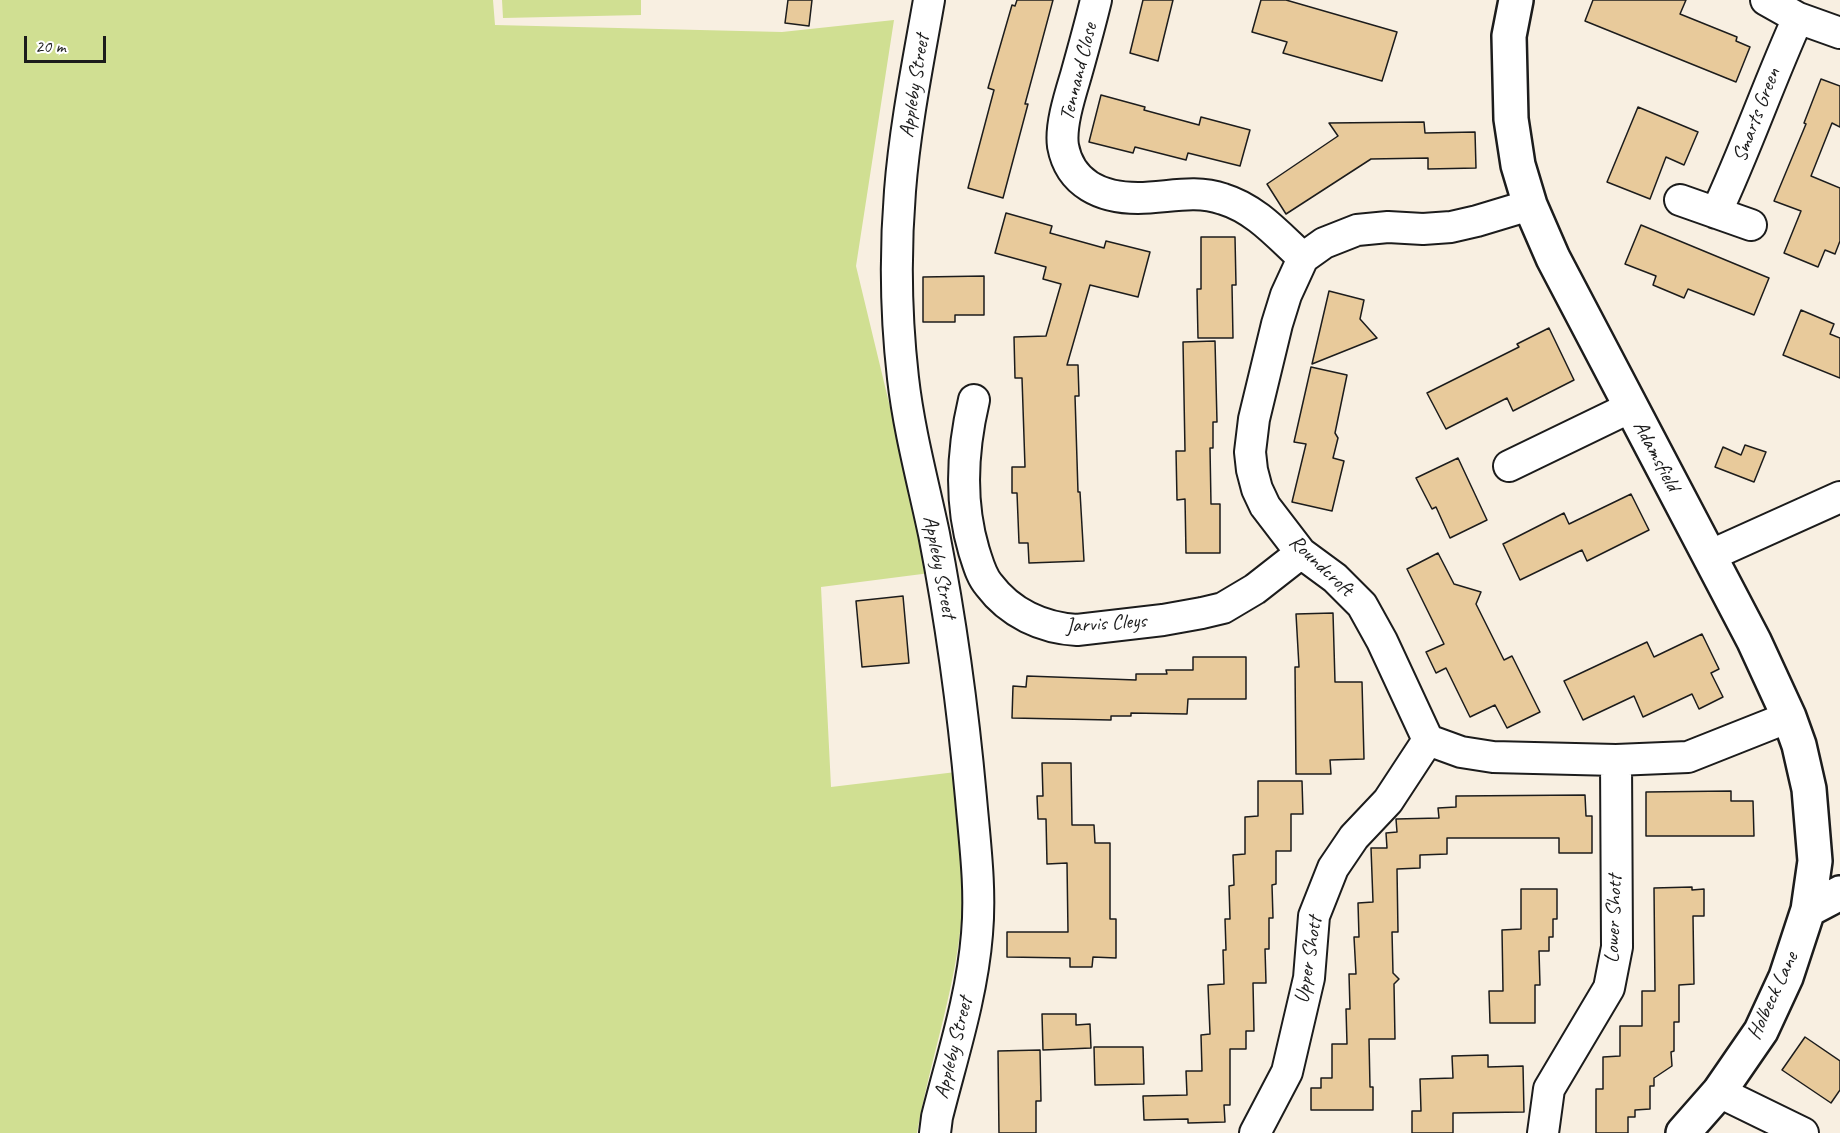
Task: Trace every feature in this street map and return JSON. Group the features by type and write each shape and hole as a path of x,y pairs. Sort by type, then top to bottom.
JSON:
{"street":[{"name":"Appleby Street","path":"929,0 910,111 900,190 897,252 898,311 909,422 950,620 969,770 979,886 977,935 970,983 935,1133"},
{"name":"Tennand Close","path":"1096,0 1066,111 1063,145 1072,171 1089,188 1113,195 1137,198 1183,193 1222,198 1251,210 1303,258"},
{"name":"Adamsfield","path":"1516,0 1509,36 1511,119 1518,165 1530,205 1553,258 1754,641 1789,717 1799,745 1809,789 1815,861 1809,910"},
{"path":"1766,0 1798,18 1840,33"},
{"name":"Smarts Green","path":"1716,213 1740,161 1777,63 1798,18"},
{"path":"1680,200 1752,225"},
{"path":"1303,258 1324,243 1357,230 1388,227 1423,229 1450,227 1530,205"},
{"name":"Roundcroft","path":"1303,258 1286,295 1277,324 1254,419 1250,452 1257,489 1265,506 1301,553 1335,578 1362,605 1382,641 1428,740"},
{"name":"Jarvis Cleys","path":"974,400 966,439 963,481 971,541 979,568 988,585 1007,604 1028,618 1053,627 1077,630 1202,613 1223,608 1239,599 1301,553"},
{"path":"1509,466 1631,407"},
{"path":"1709,556 1840,497"},
{"path":"1428,740 1461,752 1493,757 1616,760 1688,758 1789,717"},
{"name":"Upper Shott","path":"1255,1133 1287,1072 1309,978 1314,916 1333,868 1354,837 1388,801 1428,740"},
{"name":"Lower Shott","path":"1543,1133 1548,1089 1609,988 1617,947 1616,760"},
{"path":"1809,910 1840,893"},
{"name":"Holbeck Lane","path":"1683,1133 1719,1092 1761,1031 1786,977 1809,910"},
{"path":"1719,1092 1803,1133"}],"green space":[{"path":"0,0 493,0 495,25 782,32 894,20 856,266 930,573 821,587 831,787 956,772 963,872 960,932 952,983 917,1133 0,1133"},
{"path":"502,0 641,0 641,15 503,18"}],"building":[{"path":"788,0 812,0 809,26 785,23"},
{"path":"1017,0 1053,0 1003,198 968,188 994,90 988,88 1012,5 1015,6"},
{"path":"1143,0 1173,0 1158,61 1130,53"},
{"path":"1261,0 1286,0 1397,32 1382,81 1283,53 1287,42 1252,32"},
{"path":"1593,0 1686,0 1680,14 1737,37 1736,41 1750,47 1736,82 1585,21"},
{"path":"1821,79 1840,86 1840,127 1832,123 1811,176 1840,188 1840,241 1835,254 1825,250 1818,267 1784,253 1801,211 1774,201 1806,124 1804,123"},
{"path":"1101,95 1199,125 1201,117 1250,130 1240,166 1188,153 1186,160 1135,147 1133,153 1089,142"},
{"path":"1638,107 1698,132 1684,165 1666,157 1650,199 1607,182"},
{"path":"1424,122 1425,133 1475,132 1476,168 1428,169 1428,158 1371,159 1286,214 1267,184 1338,136 1329,123"},
{"path":"1006,213 1052,226 1050,233 1104,248 1106,241 1150,252 1138,297 1090,285 1067,365 1078,365 1079,396 1075,396 1078,492 1080,492 1084,561 1029,563 1028,543 1019,543 1017,493 1012,493 1012,467 1025,467 1022,378 1015,378 1014,337 1046,336 1061,284 1043,279 1046,267 995,253"},
{"path":"1641,225 1769,278 1754,315 1688,289 1684,298 1653,285 1656,276 1625,264"},
{"path":"1201,237 1235,237 1236,285 1232,285 1233,338 1198,338 1197,289 1201,289"},
{"path":"984,276 984,315 955,315 955,322 923,322 923,277"},
{"path":"1329,291 1364,300 1360,319 1377,338 1312,364"},
{"path":"1801,310 1834,324 1830,334 1840,338 1840,378 1783,355"},
{"path":"1549,328 1574,380 1513,411 1507,398 1446,429 1427,393 1519,347 1517,344"},
{"path":"1215,341 1217,422 1213,422 1213,448 1210,448 1211,504 1220,504 1220,553 1186,553 1185,499 1177,500 1176,451 1185,451 1183,342"},
{"path":"1311,367 1347,375 1335,433 1338,438 1333,458 1344,461 1332,511 1292,502 1306,444 1294,442"},
{"path":"1745,445 1766,452 1754,482 1715,467 1723,447 1741,455"},
{"path":"1458,458 1487,520 1450,538 1436,507 1432,509 1416,478"},
{"path":"1631,494 1649,530 1587,561 1582,550 1520,580 1503,544 1564,513 1569,524"},
{"path":"1438,553 1454,584 1481,592 1476,604 1504,660 1512,656 1540,712 1507,728 1495,705 1470,717 1446,668 1436,673 1426,652 1444,644 1407,569"},
{"path":"903,596 909,663 862,667 856,601"},
{"path":"1333,613 1335,682 1362,682 1364,759 1330,760 1331,774 1296,774 1295,667 1299,667 1296,614"},
{"path":"1702,634 1719,669 1711,673 1723,697 1699,709 1692,694 1643,717 1634,696 1583,720 1564,681 1647,642 1654,657"},
{"path":"1193,657 1246,657 1246,699 1188,699 1187,714 1131,713 1131,716 1111,716 1111,720 1012,718 1013,686 1026,687 1027,676 1136,680 1136,674 1167,674 1166,670 1193,670"},
{"path":"1042,763 1071,763 1072,825 1094,825 1095,843 1110,843 1110,919 1116,919 1116,958 1093,957 1092,967 1070,967 1070,958 1007,957 1007,932 1068,932 1067,863 1047,864 1046,819 1038,819 1037,796 1043,796"},
{"path":"1258,781 1302,781 1303,814 1291,814 1291,851 1276,851 1276,884 1272,885 1273,918 1269,918 1269,949 1265,949 1266,983 1253,983 1254,1031 1246,1031 1246,1049 1230,1049 1230,1105 1224,1105 1225,1122 1188,1123 1188,1119 1144,1120 1143,1096 1187,1095 1186,1071 1202,1071 1201,1035 1210,1034 1208,985 1224,984 1225,919 1230,919 1229,886 1234,885 1233,855 1245,854 1245,817 1258,816"},
{"path":"1731,791 1731,801 1753,801 1754,836 1646,836 1646,792"},
{"path":"1585,795 1586,816 1592,816 1592,853 1559,853 1559,838 1447,838 1447,854 1420,855 1420,868 1397,869 1398,932 1392,932 1393,973 1399,979 1394,984 1395,1039 1369,1039 1373,1110 1311,1110 1311,1088 1321,1088 1321,1078 1332,1078 1332,1044 1347,1044 1346,1009 1350,1009 1349,974 1356,974 1354,937 1359,937 1358,903 1373,902 1371,848 1387,848 1386,833 1397,832 1396,819 1439,818 1438,808 1456,807 1456,796"},
{"path":"1692,887 1692,890 1704,889 1704,916 1693,916 1694,984 1679,985 1679,1022 1674,1022 1672,1066 1654,1078 1654,1086 1650,1086 1650,1109 1635,1110 1635,1117 1628,1117 1628,1133 1596,1133 1596,1089 1603,1089 1603,1057 1620,1056 1620,1026 1642,1026 1642,991 1655,991 1654,888"},
{"path":"1521,889 1557,889 1557,919 1553,919 1553,937 1549,937 1549,951 1539,951 1540,985 1535,985 1535,1023 1490,1023 1489,991 1503,991 1502,930 1521,929"},
{"path":"1042,1014 1076,1014 1076,1025 1090,1024 1091,1048 1043,1050"},
{"path":"1805,1037 1840,1061 1840,1090 1831,1103 1782,1070"},
{"path":"1094,1047 1143,1047 1144,1084 1095,1085"},
{"path":"1040,1050 1041,1101 1036,1101 1036,1133 999,1133 998,1051"},
{"path":"1488,1055 1488,1067 1523,1066 1524,1112 1453,1113 1453,1133 1412,1133 1412,1111 1421,1111 1420,1079 1453,1078 1452,1056"}]}
